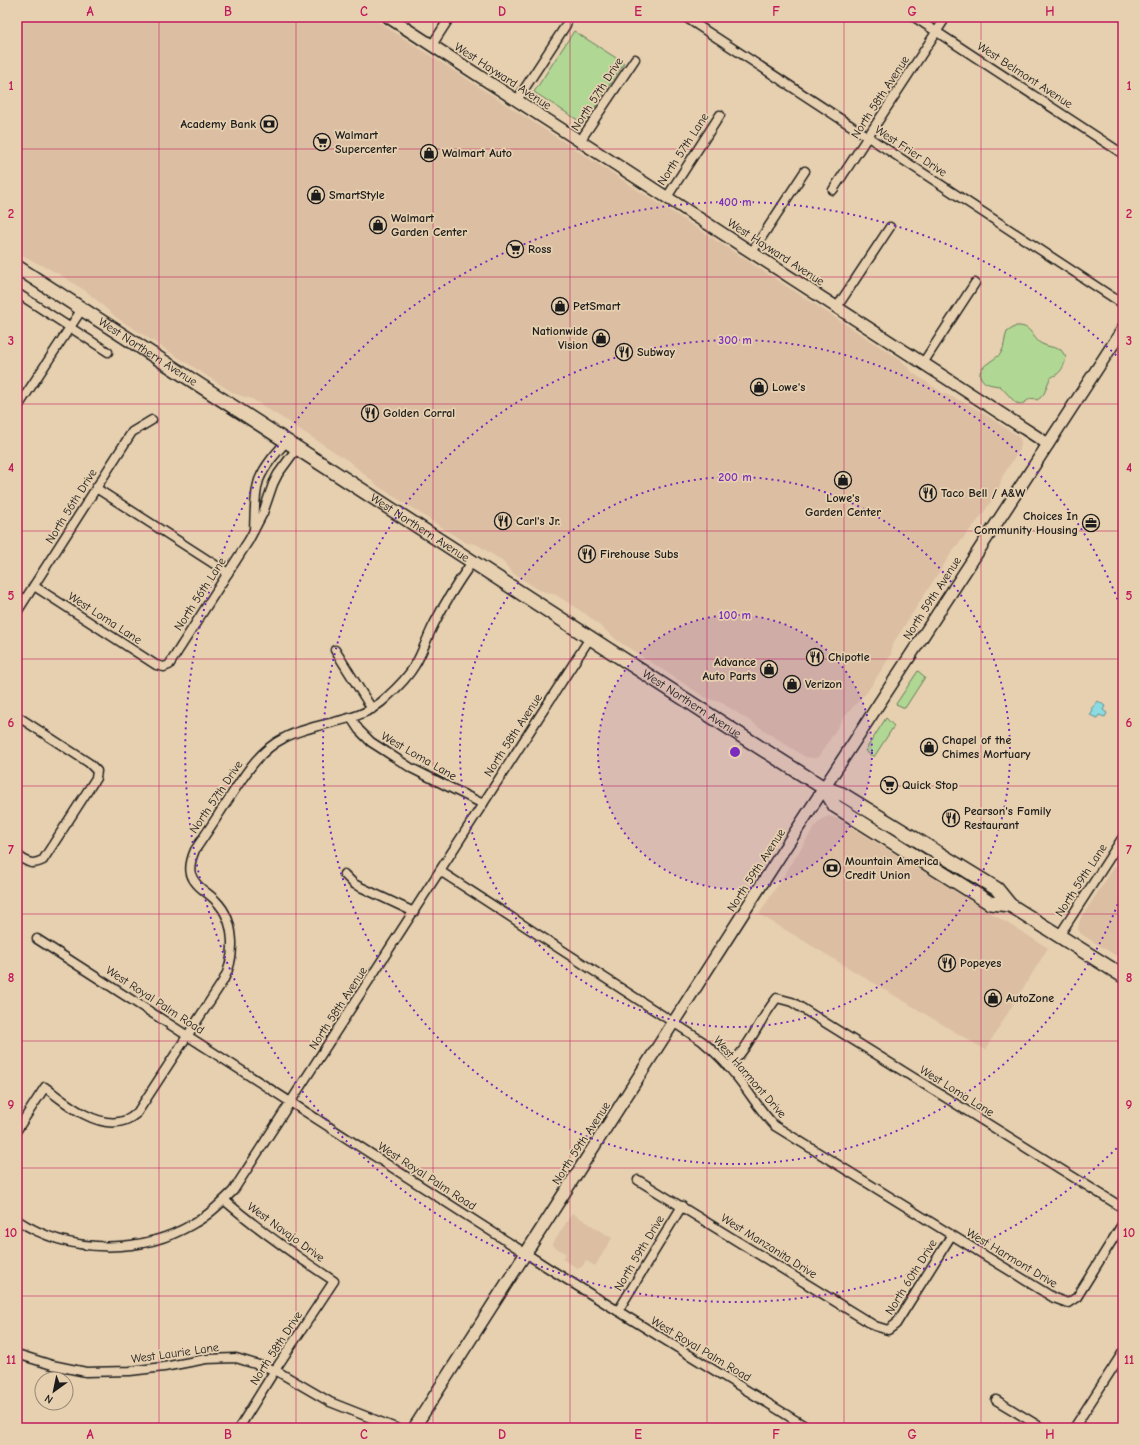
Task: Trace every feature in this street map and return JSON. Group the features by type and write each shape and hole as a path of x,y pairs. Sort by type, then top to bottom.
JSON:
{"main road":[{"name":"West Hayward Avenue","path":"388,17 1048,444"},
{"name":"West Northern Avenue","path":"17,267 824,788 842,794 997,889 1010,905 1123,976"},
{"name":"North 59th Avenue","path":"414,1428 824,788 1123,329"}],"street":[{"path":"432,45 450,17"},
{"path":"517,100 566,25 568,17"},
{"name":"West Frier Drive","path":"685,17 1123,304"},
{"name":"West Belmont Avenue","path":"914,17 1123,154"},
{"name":"North 58th Avenue","path":"833,190 946,17"},
{"name":"North 57th Drive","path":"580,142 635,59"},
{"name":"North 57th Lane","path":"667,197 720,115"},
{"path":"752,252 805,171"},
{"path":"837,308 890,227"},
{"path":"923,363 975,283"},
{"name":"West Northern Avenue","path":"17,293 108,352"},
{"path":"17,408 82,309"},
{"name":"North 56th Drive","path":"17,612 132,432 152,420"},
{"name":"North 56th Lane","path":"254,531 259,480 272,457 292,444"},
{"name":"North 56th Lane","path":"164,667 169,665 254,531 263,513 273,484 292,444"},
{"path":"96,488 228,573"},
{"name":"North 57th Drive","path":"17,1130 45,1087 65,1104 96,1120 117,1122 127,1120 137,1113 228,972 231,963 231,932 226,916 217,901 197,885 191,874 191,860 195,850 252,764 270,746 285,737 303,730 351,718 372,709 388,697 416,665 433,625 455,587 472,562"},
{"name":"West Loma Lane","path":"34,586 156,665 164,667"},
{"name":"North 58th Avenue","path":"17,1220 24,1225 45,1234 79,1244 116,1247 128,1246 152,1241 193,1224 224,1200 240,1183 590,638"},
{"path":"335,650 372,709"},
{"path":"17,716 89,763 97,771 96,778 43,860 37,863 29,863 17,855"},
{"name":"West Loma Lane","path":"351,718 359,730 371,742 411,768 483,804"},
{"name":"North 59th Lane","path":"1059,936 1123,838"},
{"name":"West Harmont Drive","path":"440,871 702,1041 715,1052 737,1076 767,1118 775,1126 951,1236 1054,1298 1068,1303 1077,1297 1123,1223"},
{"path":"344,874 354,884 414,912"},
{"name":"West Royal Palm Road","path":"37,939 526,1254 808,1428"},
{"name":"West Loma Lane","path":"728,1067 743,1051 769,1008 777,998 792,1002 1123,1208"},
{"name":"West Manzanita Drive","path":"638,1180 875,1326 888,1330"},
{"name":"West Navajo Drive","path":"224,1200 277,1243 334,1281"},
{"name":"North 59th Drive","path":"618,1311 682,1206"},
{"name":"North 60th Drive","path":"888,1330 896,1324 951,1236"},
{"name":"North 58th Drive","path":"239,1428 334,1281"},
{"path":"1074,1428 1123,1352"},
{"name":"West Laurie Lane","path":"17,1354 52,1365 86,1372 130,1371 164,1367 206,1359 236,1358 276,1370 330,1402 396,1428"},
{"path":"996,1400 1042,1428"}],"shaded area":[{"path":"19,17 371,17 901,360 913,373 943,393 972,406 1015,434 1021,441 1020,449 1002,477 998,491 980,518 954,549 892,645 891,655 868,691 844,717 820,755 817,758 805,757 722,703 706,698 618,641 587,615 556,595 539,590 514,574 501,560 476,544 466,543 379,487 350,462 282,418 252,399 235,394 117,318 87,292 59,274 17,253 17,19"},
{"path":"829,816 838,819 1048,948 985,1050 759,914 816,825 823,818"},
{"path":"1115,866 1123,871 1123,960 1081,934 1078,929 1080,919"},
{"path":"572,1213 612,1238 595,1266 586,1261 582,1267 577,1268 562,1259 566,1254 552,1245"}],"green space":[{"path":"574,31 624,63 584,124 534,92"},
{"path":"1016,326 1026,328 1042,344 1061,350 1066,357 1062,369 1050,379 1042,396 1037,400 1032,398 1021,404 1016,403 1000,386 985,382 981,378 980,374 983,367 1001,353 1007,332"},
{"path":"918,671 925,677 905,708 896,704"},
{"path":"886,718 894,726 874,757 865,751"}],"water":[{"path":"1098,701 1105,706 1103,710 1107,713 1105,717 1099,715 1097,718 1090,715 1093,710 1091,709"}],"place":[{"name":"Academy Bank","path":"269,124"},
{"name":"Walmart Supercenter","path":"322,142"},
{"name":"Walmart Auto","path":"429,153"},
{"name":"SmartStyle","path":"316,195"},
{"name":"Walmart Garden Center","path":"378,225"},
{"name":"Ross","path":"515,249"},
{"name":"PetSmart","path":"560,306"},
{"name":"Nationwide Vision","path":"601,338"},
{"name":"Subway","path":"624,352"},
{"name":"Lowe's","path":"759,387"},
{"name":"Golden Corral","path":"370,413"},
{"name":"Lowe's Garden Center","path":"843,480"},
{"name":"Taco Bell / A&W","path":"928,493"},
{"name":"Carl's Jr.","path":"503,521"},
{"name":"Choices In Community Housing","path":"1091,523"},
{"name":"Firehouse Subs","path":"587,554"},
{"name":"Chipotle","path":"815,657"},
{"name":"Advance Auto Parts","path":"769,669"},
{"name":"Verizon","path":"792,684"},
{"name":"Chapel of the Chimes Mortuary","path":"929,747"},
{"name":"Quick Stop","path":"889,785"},
{"name":"Pearson's Family Restaurant","path":"951,818"},
{"name":"Mountain America Credit Union","path":"832,868"},
{"name":"Popeyes","path":"947,963"},
{"name":"AutoZone","path":"993,998"}]}
